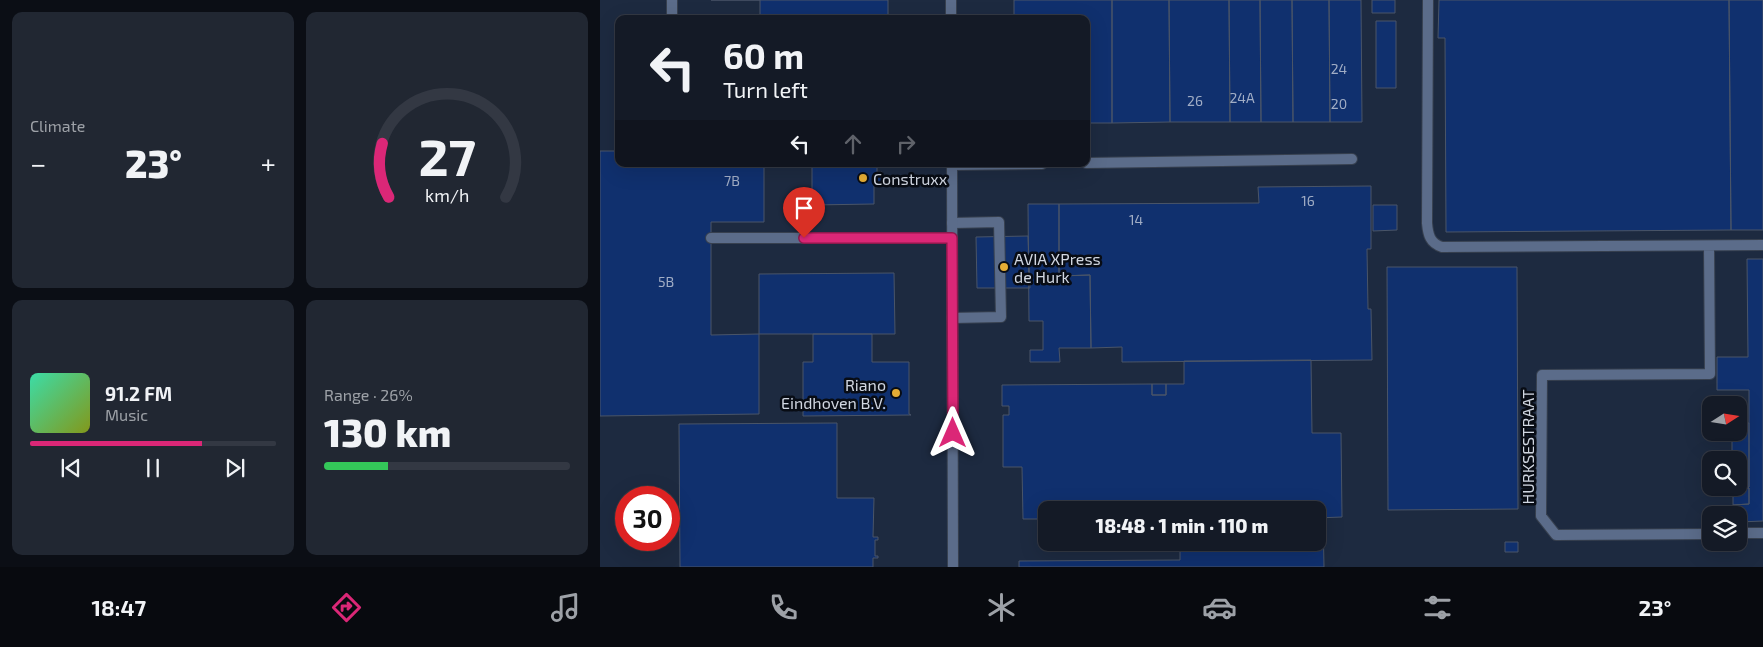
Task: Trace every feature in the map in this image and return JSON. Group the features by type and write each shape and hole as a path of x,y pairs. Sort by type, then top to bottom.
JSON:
{"street":[{"path":"672,0 672,15"},
{"path":"951,0 951,15"},
{"path":"1428,0 1427,223 1432,242 1442,248 1763,246"},
{"path":"1090,163 1352,159"},
{"path":"952,167 953,567"},
{"path":"952,223 999,222 1001,317 952,318"},
{"path":"711,238 952,238"},
{"name":"HURKSESTRAAT","path":"1702,534 1556,535 1541,516 1542,375 1710,374 1709,246"},
{"path":"1747,533 1763,533"}],"shaded area":[{"path":"600,0 1763,0 1763,567 600,567"}],"building":[{"path":"760,0 888,0 888,15 760,15"},
{"path":"1014,0 1112,0 1112,123 1090,123 1090,15 1014,15"},
{"path":"1112,0 1169,0 1170,122 1112,123"},
{"path":"1169,0 1229,0 1230,122 1170,122"},
{"path":"1229,0 1260,0 1261,122 1230,122"},
{"path":"1260,0 1292,0 1293,122 1261,122"},
{"path":"1292,0 1329,0 1330,122 1293,122"},
{"path":"1329,0 1361,0 1362,122 1330,122"},
{"path":"1372,0 1395,0 1395,13 1372,13"},
{"path":"1439,0 1729,0 1731,230 1446,232 1445,38 1438,38"},
{"path":"1729,0 1763,0 1763,230 1731,230"},
{"path":"1376,21 1396,21 1396,88 1376,88"},
{"path":"600,151 615,151 615,167 764,167 764,222 711,222 711,335 759,334 759,414 600,416"},
{"path":"812,167 877,167 877,172 882,172 882,182 874,182 874,204 812,205"},
{"path":"1371,186 1371,249 1367,249 1368,309 1371,309 1372,360 1122,362 1122,347 1091,348 1090,275 1059,276 1059,204 1259,203 1258,187"},
{"path":"1028,204 1059,204 1059,276 1090,275 1091,348 1059,348 1060,362 1030,362 1030,350 1043,350 1043,321 1029,321"},
{"path":"1373,205 1397,205 1397,230 1373,231"},
{"path":"1028,236 1030,288 977,288 976,237"},
{"path":"1747,259 1763,259 1763,521 1747,522 1747,506 1733,506 1749,504 1749,488 1747,487 1749,487 1749,390 1717,390 1717,357 1748,357"},
{"path":"1387,267 1517,267 1518,509 1388,510"},
{"path":"894,273 895,334 759,334 759,274"},
{"path":"813,334 872,334 872,362 909,362 909,414 911,415 803,416 803,362 813,362"},
{"path":"1311,360 1312,433 1341,433 1342,517 1326,518 1326,501 1038,501 1038,519 1023,519 1022,467 1003,467 1003,415 1009,415 1009,406 1002,406 1002,385 1152,384 1152,395 1166,395 1166,384 1184,384 1184,361"},
{"path":"1152,384 1166,384 1166,395 1152,395"},
{"path":"837,423 837,498 874,498 873,537 878,537 878,540 875,540 875,556 878,556 878,558 873,558 873,567 680,567 679,424"},
{"path":"1749,423 1749,487 1747,487 1747,451 1732,451 1732,441 1748,441"},
{"path":"1747,488 1749,488 1749,504 1733,505 1733,496 1747,496"},
{"path":"1505,542 1518,542 1518,552 1505,552"},
{"path":"1180,551 1324,551 1324,567 1019,567 1019,561 1180,560"}],"place":[{"name":"Construxx","path":"863,178"},
{"name":"AVIA XPress de Hurk","path":"1004,267"},
{"name":"Riano Eindhoven B.V.","path":"896,393"}],"route":[{"path":"804,238 952,238 953,433"}]}
